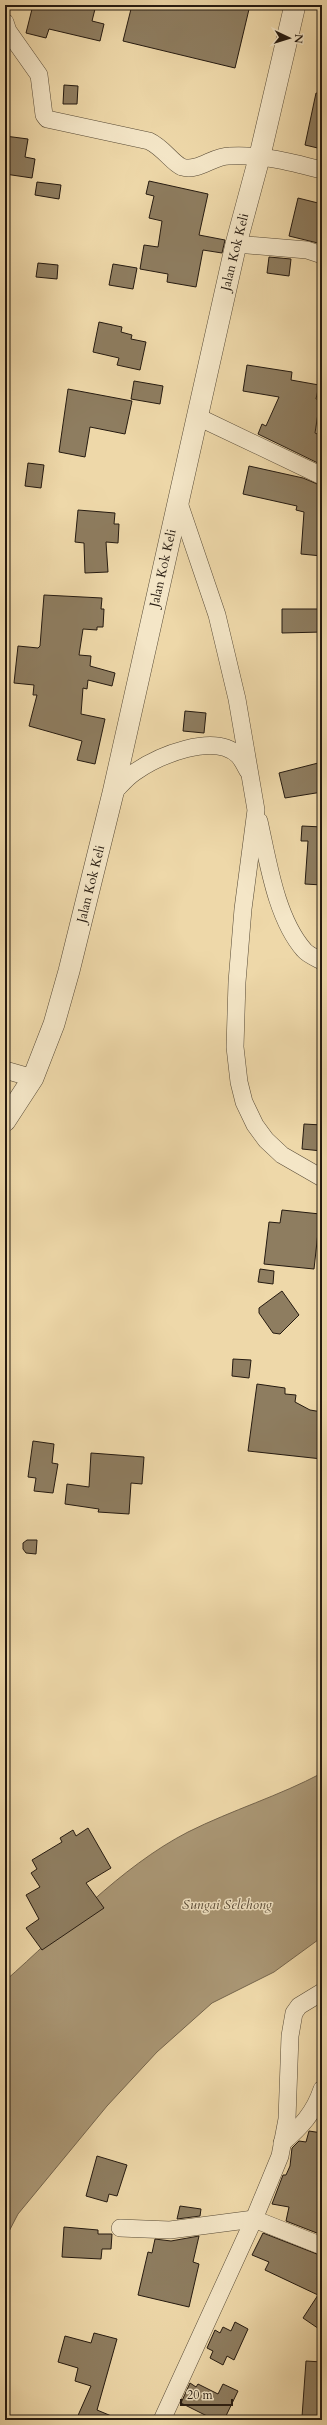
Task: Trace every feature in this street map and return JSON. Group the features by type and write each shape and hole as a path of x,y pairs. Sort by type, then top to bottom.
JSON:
{"street":[{"name":"Jalan Kok Keli","path":"5,1121 33,1078 54,1024 69,971 113,793 236,244 260,155 294,5"},
{"path":"5,22 8,31 40,75 44,115 47,119 149,141 160,146 177,165 183,167 193,168 227,156 260,155 322,170"},
{"path":"236,244 307,250 322,255"},
{"path":"198,417 322,476"},
{"path":"178,500 217,615 237,699 256,810 276,892 286,920 304,951 322,961"},
{"path":"113,793 133,773 154,760 191,747 218,745 237,755 250,775"},
{"path":"256,810 243,909 237,982 235,1047 239,1082 244,1102 255,1125 266,1140 282,1155 322,1178"},
{"path":"5,1070 33,1078"},
{"path":"162,2420 254,2219 275,2169 287,2119 291,2022 299,2006 322,1992"},
{"path":"282,2143 301,2127 310,2115 322,2089"},
{"path":"120,2228 170,2230 254,2219 322,2246"}],"water":[{"name":"Sungai Selehong","path":"322,1773 322,1937 274,1972 212,2003 157,2052 107,2106 18,2214 5,2239 5,1981 115,1881 163,1846 205,1824 289,1789"}],"building":[{"path":"33,5 96,5 92,21 104,24 100,41 49,29 46,38 26,33"},
{"path":"132,5 250,5 235,68 123,41"},
{"path":"64,85 78,86 77,104 63,104"},
{"path":"316,93 322,94 322,149 305,145"},
{"path":"5,136 28,139 25,157 35,159 32,178 5,174"},
{"path":"149,181 208,194 199,235 225,240 222,253 203,250 196,287 167,282 168,274 140,269 144,245 158,247 162,221 149,218 154,196 146,194"},
{"path":"37,182 61,185 59,199 35,195"},
{"path":"298,198 322,204 322,244 289,236"},
{"path":"269,257 291,259 289,276 267,273"},
{"path":"38,263 58,265 57,279 36,277"},
{"path":"113,264 137,268 133,289 109,285"},
{"path":"99,322 122,327 121,332 132,335 131,339 146,342 140,370 117,365 119,358 93,352"},
{"path":"247,365 292,372 291,380 319,385 316,399 320,400 315,433 322,436 322,465 258,434 262,424 266,426 279,397 243,391"},
{"path":"134,381 163,386 160,404 131,399"},
{"path":"68,389 132,401 125,434 90,427 85,457 59,452"},
{"path":"28,463 44,465 41,488 25,486"},
{"path":"249,466 303,478 322,486 322,556 301,554 304,512 296,510 297,506 243,494"},
{"path":"78,510 115,513 114,524 119,524 118,543 106,542 108,572 85,573 84,543 75,542"},
{"path":"44,595 102,598 101,609 104,609 103,627 97,627 97,630 83,629 79,655 91,656 90,666 115,673 112,686 88,680 87,689 83,688 81,714 105,719 95,764 77,760 82,741 29,726 37,695 33,695 34,685 14,683 18,646 38,648 40,646"},
{"path":"282,609 322,609 322,632 282,633"},
{"path":"185,711 206,713 204,733 183,731"},
{"path":"322,762 322,792 285,798 279,773"},
{"path":"302,826 322,827 322,885 305,884 308,841 301,841"},
{"path":"304,1124 322,1125 322,1151 302,1149"},
{"path":"282,1210 320,1214 314,1269 264,1264 269,1222 280,1223"},
{"path":"260,1269 274,1271 273,1284 258,1282"},
{"path":"282,1291 299,1315 280,1334 273,1333 259,1313 259,1308"},
{"path":"233,1359 251,1360 249,1378 232,1376"},
{"path":"257,1384 285,1388 285,1394 296,1395 295,1402 310,1410 322,1412 322,1459 248,1451"},
{"path":"33,1441 54,1444 52,1463 58,1464 53,1493 34,1491 36,1478 28,1477"},
{"path":"91,1453 144,1457 142,1484 131,1483 129,1514 98,1512 99,1509 65,1504 67,1484 89,1487"},
{"path":"27,1540 37,1540 36,1554 26,1553 23,1549 23,1543"},
{"path":"88,1828 111,1868 86,1883 104,1908 42,1950 26,1928 39,1919 26,1895 40,1887 31,1873 37,1869 32,1860 62,1842 60,1838 73,1830 76,1836"},
{"path":"309,2131 322,2133 322,2235 286,2221 289,2207 272,2204 283,2175 286,2175 290,2166 292,2148 299,2141 306,2142"},
{"path":"97,2156 127,2165 117,2196 109,2194 107,2202 86,2196"},
{"path":"180,2206 201,2209 200,2216 177,2219"},
{"path":"64,2227 98,2230 98,2234 112,2234 111,2249 102,2249 101,2259 62,2257"},
{"path":"263,2233 322,2256 322,2331 303,2318 318,2295 265,2270 269,2262 252,2255"},
{"path":"199,2236 193,2262 199,2264 189,2307 138,2295 148,2252 152,2253 155,2239 171,2241"},
{"path":"235,2322 248,2329 234,2360 227,2356 223,2365 210,2358 213,2351 207,2348 215,2330 220,2333 223,2327 231,2331"},
{"path":"94,2333 117,2339 97,2410 121,2420 76,2420 91,2386 75,2381 78,2368 58,2362 65,2336 91,2343"},
{"path":"306,2361 322,2362 322,2418 302,2417"},
{"path":"190,2383 196,2387 198,2384 218,2394 223,2384 238,2391 224,2420 215,2420 181,2403"}]}
